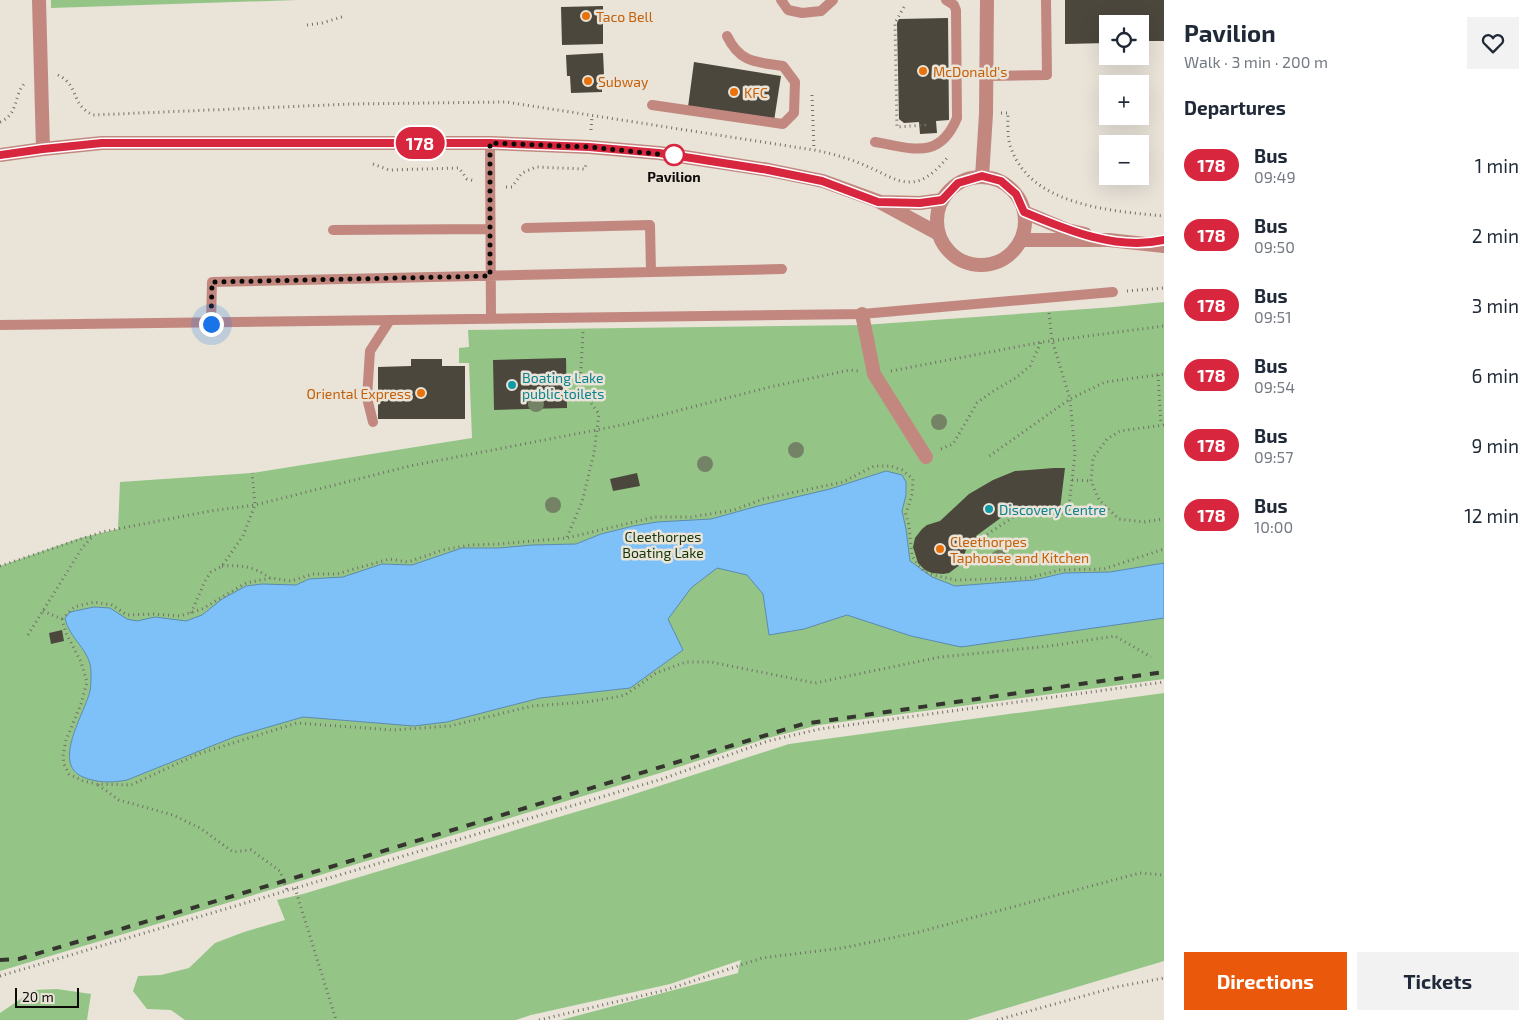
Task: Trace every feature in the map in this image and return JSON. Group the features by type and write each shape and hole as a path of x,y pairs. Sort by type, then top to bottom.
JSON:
{"street":[{"path":"39,0 43,149"},
{"path":"982,176 987,76 987,0"},
{"path":"0,155 102,143 490,143 589,147 659,153 768,170 822,181 878,202 939,234"},
{"path":"982,176 1001,181 1016,194 1024,212 1025,226 1021,240 1003,259 991,264 978,265 965,262 954,256 945,246 939,234 937,217 942,200 958,183 982,176"},
{"path":"878,202 920,203 942,200"},
{"path":"1024,212 1067,230 1108,240"},
{"path":"1021,240 1108,240 1164,246"},
{"path":"1148,244 1164,240"},
{"path":"862,314 874,374 926,457"}],"lane":[{"path":"781,0 788,10 802,13 821,11 833,0"},
{"path":"875,142 921,149 943,142 952,130 957,118 956,10 954,5 946,0"},
{"path":"987,76 1047,75 1046,0"},
{"path":"652,104 783,124 794,113 795,82 783,66 755,62 739,54 727,36"},
{"path":"490,143 491,318"},
{"path":"526,228 650,225 651,272"},
{"path":"333,230 490,228"},
{"path":"211,324 212,282 782,268"},
{"path":"0,325 211,324 491,318 862,314 1113,292"},
{"path":"373,422 367,398 370,351 390,320"}],"path":[{"path":"904,7 896,23 897,127 925,125 925,122"},
{"path":"307,25 322,23 345,16"},
{"path":"1113,292 1164,288"},
{"path":"983,537 1015,516 1044,512 1068,514 1075,454 1070,399 1052,340 1047,298"},
{"path":"567,538 582,502 594,452 599,414 580,388 584,317"},
{"path":"0,566 94,534 210,511 254,505 410,466 622,425 770,387 850,370 874,374 1052,340 1164,326"},
{"path":"952,444 977,403 1017,377 1030,366 1042,342"},
{"path":"1158,374 1162,425 1120,431 1107,439 1093,458 1091,481 1099,500 1119,519 1144,522 1164,519"},
{"path":"988,457 1070,399 1105,382 1164,374"},
{"path":"190,613 211,572 222,566 242,565 259,570 271,578 291,582 313,574 337,574 389,559 408,562 443,550 470,544 498,544 567,538 654,517 691,517 734,510 764,498 843,482 874,466 891,466 902,470 913,479 912,494 906,514 912,556 924,571 933,575 956,580 1028,578 1060,570 1104,570 1164,549"},
{"path":"222,566 242,536 254,505 252,473"},
{"path":"1072,480 1091,481"},
{"path":"28,635 82,548 94,534"},
{"path":"62,619 74,607 94,602 112,605 127,615 180,616 202,609 246,583 271,578"},
{"path":"43,611 62,619"},
{"path":"62,619 66,633 81,662 87,682 81,704 66,740 63,756 64,764 69,774 83,781 97,784 132,785 198,754 297,723 394,730 450,726 532,706 587,702 616,697 625,695 656,673 686,662 711,662 815,683 940,657 1050,646 1115,636 1151,657"},
{"path":"0,976 662,779 768,741 811,731 1164,682"},
{"path":"97,784 119,800 173,815 200,828 232,852 251,850 280,871 287,890"},
{"path":"539,1020 666,990 762,958 842,948 908,934 1140,872 1164,875"},
{"path":"295,888 336,1020"},
{"path":"997,1020 1116,987 1164,978"}],"green space":[{"path":"51,0 298,0 51,8"},
{"name":"Cleethorpes Boating Lake","path":"1164,302 1164,679 819,725 768,738 660,773 0,971 0,566 80,538 118,529 120,482 252,473 472,438 469,363 459,363 459,348 469,347 468,330 864,325"},
{"path":"1164,693 1164,961 967,1020 561,1020 738,973 741,960 670,984 516,1020 185,1020 171,1010 147,1009 133,991 138,976 161,975 189,968 215,943 285,920 277,900 303,894 619,799 789,744"},
{"path":"57,989 91,994 87,1020 0,1020 0,1013 34,990"}],"water":[{"path":"886,471 902,475 906,482 906,495 902,511 910,561 932,577 955,586 1034,580 1064,573 1110,572 1164,563 1164,618 961,647 911,636 847,615 804,629 769,635 763,594 747,575 717,568 691,588 668,619 683,650 630,688 540,698 447,722 414,726 303,717 234,737 121,781 99,781 83,777 74,770 70,761 73,737 90,691 91,672 88,657 67,625 65,618 70,612 94,607 110,608 127,619 137,621 155,617 186,621 202,615 222,599 246,586 262,584 296,585 309,579 343,577 382,564 412,565 462,548 576,544 601,534 633,526 657,522 711,519 830,489"}],"building":[{"path":"1065,0 1164,0 1164,41 1149,41 1149,15 1099,15 1099,43 1065,44"},
{"path":"603,6 603,44 562,45 561,7"},
{"name":"McDonald's","path":"948,18 949,120 936,121 937,133 920,134 919,122 904,123 899,119 897,23 899,19"},
{"path":"603,53 604,74 602,75 602,92 571,93 570,76 567,76 566,55"},
{"name":"KFC","path":"694,62 781,76 774,121 688,107"},
{"path":"566,358 567,408 494,410 493,360"},
{"name":"Oriental Express","path":"411,359 442,359 442,366 465,366 465,419 378,419 378,367 411,366"},
{"name":"Discovery Centre","path":"1065,468 1060,509 1038,507 1020,510 1002,517 976,536 979,542 966,550 961,564 949,573 932,573 925,570 918,563 913,547 915,538 927,525 940,521 969,494 993,480 1015,471"},
{"path":"637,473 640,486 613,491 610,479"},
{"path":"62,630 64,641 51,644 49,633"}],"railway":[{"path":"0,960 19,959 803,724 1164,672"}],"bus line":[{"name":"178","path":"0,155 102,143 490,143 589,147 659,153 768,170 822,181 878,202 920,203 942,200 958,183 982,176 1001,181 1016,194 1024,212 1067,230 1108,240 1148,244 1164,240"}],"place":[{"name":"Taco Bell","path":"586,16"},
{"name":"McDonald's","path":"923,71"},
{"name":"Subway","path":"588,81"},
{"name":"KFC","path":"734,92"},
{"name":"Pavilion","path":"674,155"},
{"name":"Boating Lake public toilets","path":"512,385"},
{"name":"Oriental Express","path":"421,393"},
{"name":"Discovery Centre","path":"989,509"},
{"name":"Cleethorpes Taphouse and Kitchen","path":"940,549"}],"route":[{"path":"211,324 212,282 490,276 490,143 589,147 677,156 674,155"}]}
